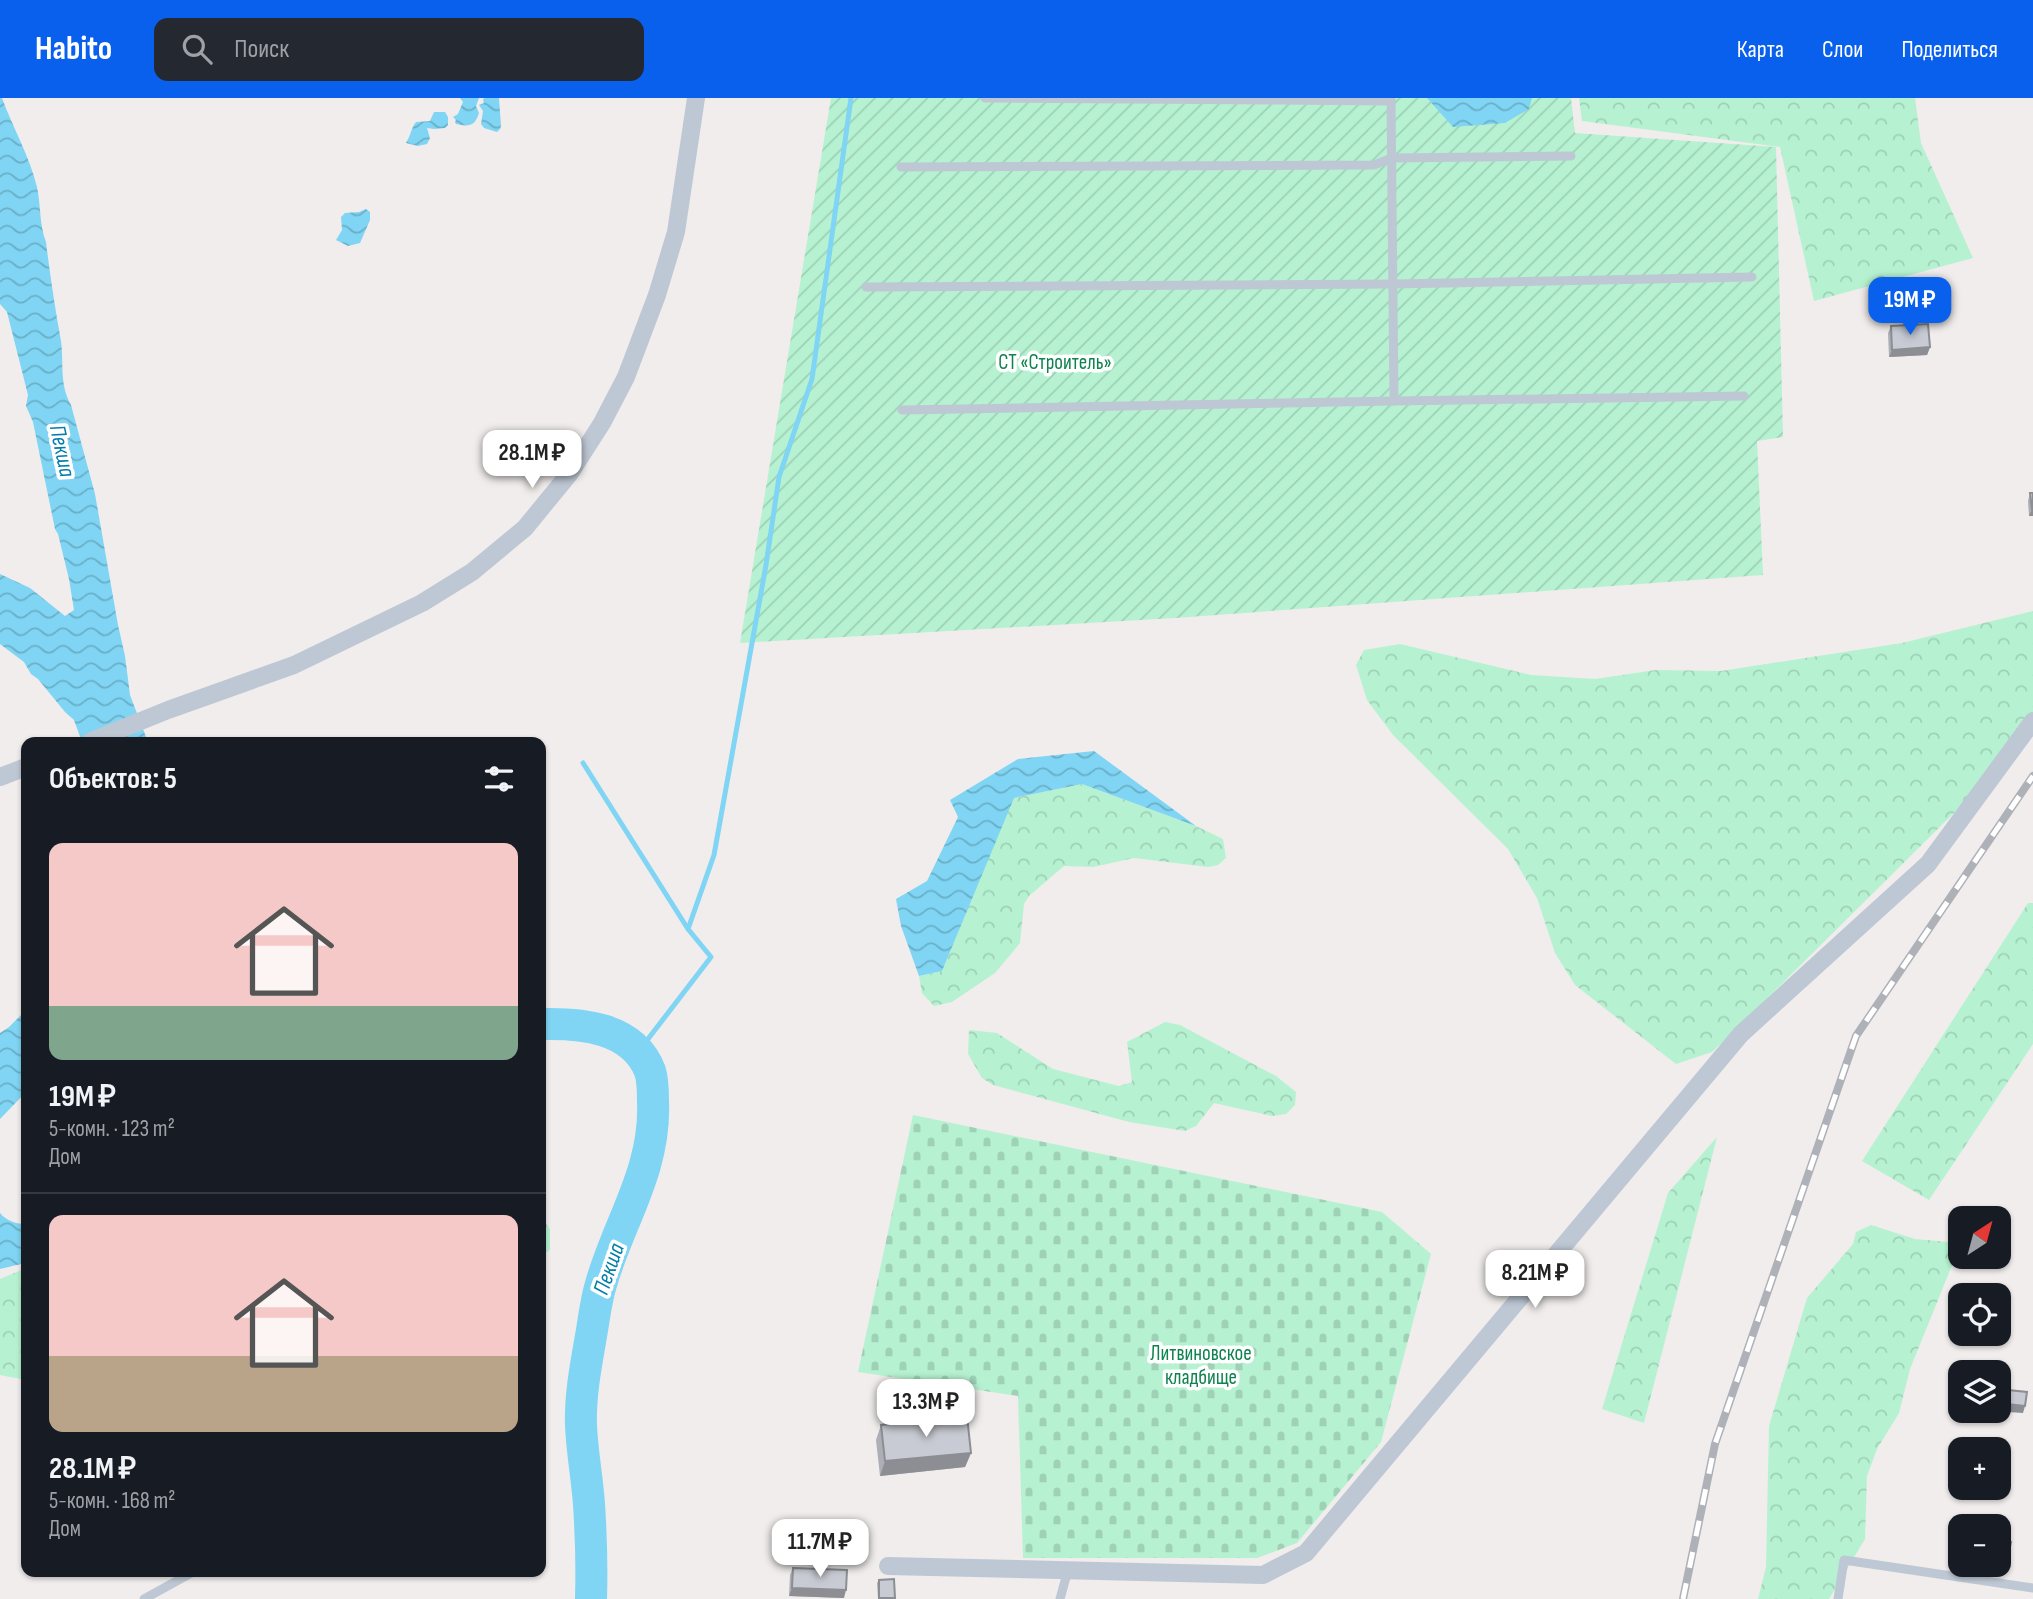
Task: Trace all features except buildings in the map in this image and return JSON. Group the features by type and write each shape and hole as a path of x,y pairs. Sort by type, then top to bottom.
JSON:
{"street":[{"path":"101,737 294,665 422,603 472,572 525,528 570,473 602,423 626,377 657,295 676,232 696,98"},
{"path":"888,1566 1263,1575 1306,1553 1741,1034 1928,864 2033,721"},
{"path":"0,777 21,769"}],"lane":[{"path":"985,99 1391,99 1394,401"},
{"path":"901,167 1374,165 1392,158 1571,156"},
{"path":"866,287 1393,284 1752,277"},
{"path":"902,410 1744,396"},
{"path":"1838,1599 1844,1560 2033,1588"},
{"path":"1060,1599 1068,1570"},
{"path":"144,1599 184,1577"}],"green space":[{"name":"СТ «Строитель»","path":"831,98 1571,98 1575,133 1776,147 1783,437 1757,441 1763,575 1175,618 740,643"},
{"path":"1579,98 1915,98 1921,143 1973,258 1814,301 1780,147 1582,121"},
{"path":"2033,611 2033,714 1974,793 1712,1052 1676,1064 1575,985 1555,953 1537,898 1508,849 1393,735 1367,700 1356,665 1364,650 1400,644 1531,675 1595,679 1656,670 1721,671 1902,643"},
{"path":"1082,784 1196,826 1223,839 1226,858 1218,865 1208,867 1134,858 1093,867 1064,866 1029,896 1024,904 1020,943 995,973 952,1002 934,1006 922,993 919,976 942,971 1013,798"},
{"path":"2028,903 2033,903 2033,1044 1929,1200 1862,1161"},
{"path":"1165,1022 1180,1025 1276,1076 1296,1092 1295,1105 1286,1114 1272,1116 1214,1103 1196,1126 1185,1131 1129,1122 993,1085 982,1078 968,1054 969,1030 997,1033 1053,1069 1119,1086 1132,1082 1127,1042"},
{"name":"Литвиновское кладбище","path":"913,1115 1382,1212 1431,1254 1381,1442 1297,1543 1257,1558 1023,1558 1018,1396 858,1372"},
{"path":"1717,1137 1644,1423 1602,1409 1668,1193"},
{"path":"546,1224 550,1229 550,1250 546,1253"},
{"path":"1871,1225 1915,1239 1948,1242 1948,1269 1951,1269 1910,1369 1899,1413 1877,1449 1867,1476 1865,1539 1829,1599 1758,1599 1766,1567 1769,1426 1807,1298 1853,1244 1856,1232"},
{"path":"21,1270 21,1379 0,1375 0,1279"}],"water":[{"path":"2,98 37,187 61,341 65,389 95,494 130,695 146,737 80,737 74,720 31,674 24,662 0,644 0,574 30,588 65,616 74,610 33,422 26,406 28,395 7,312 0,304"},
{"path":"460,98 479,98 476,106 479,113 471,125 455,122 453,117 458,114 463,102"},
{"path":"484,98 499,98 501,126 497,132 484,128 481,124 483,111 479,105 484,103"},
{"path":"1427,98 1532,98 1529,109 1505,123 1453,127"},
{"path":"434,112 445,112 448,125 445,128 427,128 430,138 427,144 418,146 406,143 416,122 430,121"},
{"path":"366,209 370,212 370,220 360,243 348,246 336,240 342,230 341,217 345,213"},
{"path":"1094,751 1196,826 1082,784 1014,798 942,971 919,976 901,926 896,899 927,881 958,817 950,800 1018,759"},
{"path":"21,1015 21,1097 0,1119 0,1033"},
{"path":"0,1213 5,1218 21,1223 21,1264 0,1269"}],"waterway":[{"path":"638,1052 711,957 688,929 714,855 766,565 779,477 812,379 851,98"},
{"path":"583,763 688,929"},
{"name":"Пекша","path":"546,1024 589,1027 619,1037 642,1056 650,1071 653,1086 649,1150 599,1290 581,1403 590,1516 591,1599"}],"railway":[{"path":"1683,1599 1715,1444 1856,1036 2033,776"}]}
